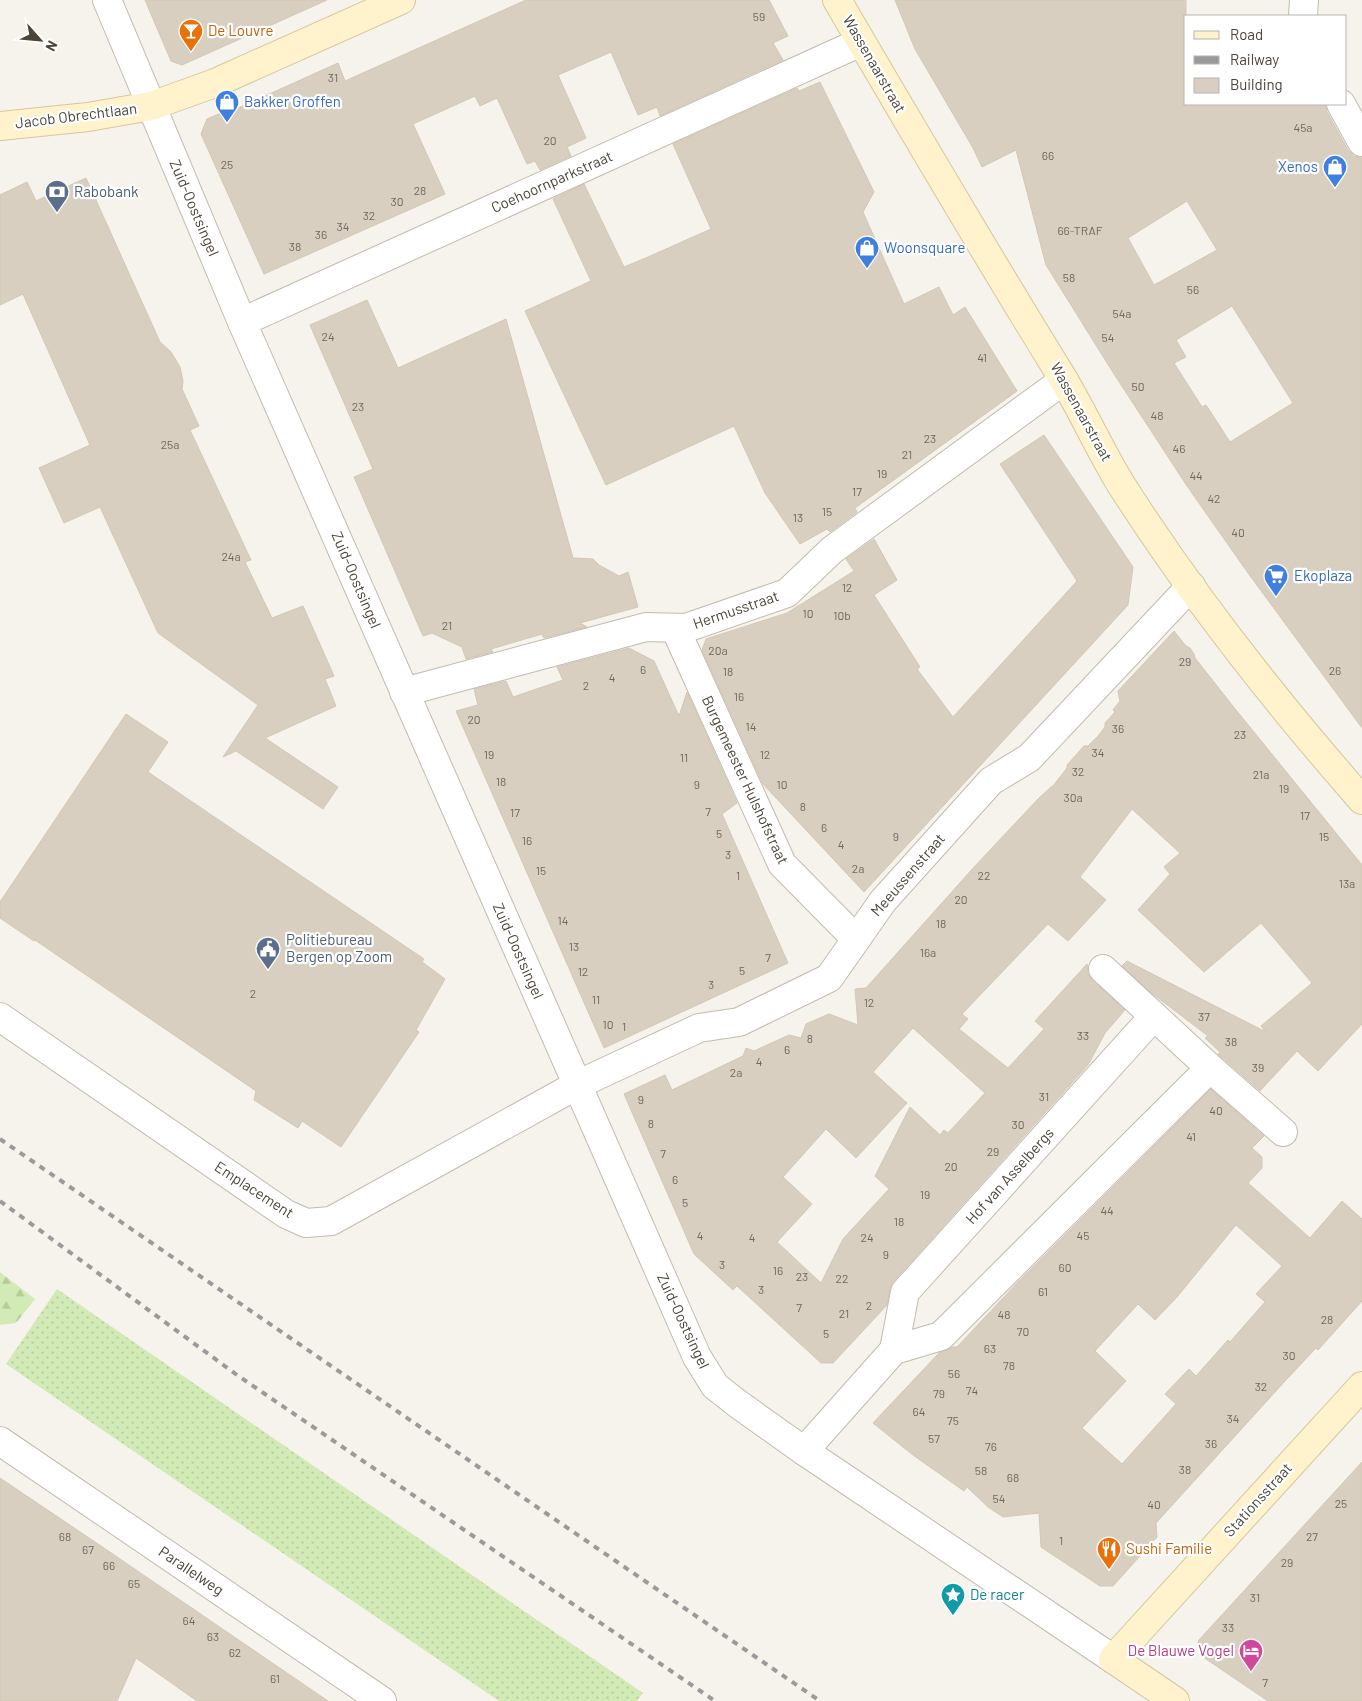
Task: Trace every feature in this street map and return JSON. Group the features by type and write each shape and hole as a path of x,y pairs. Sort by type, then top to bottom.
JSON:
{"street":[{"name":"Zuid-Oostsingel","path":"107,0 242,322 693,1348 706,1372 715,1386 804,1451 1175,1701"},
{"name":"Jacob Obrechtlaan","path":"0,126 88,118 151,106 215,83 400,0"},
{"name":"Wassenaarstraat","path":"836,0 968,223 1064,380 1122,485 1191,586 1262,681 1314,746 1362,800"},
{"path":"1303,15 1304,0"},
{"name":"Coehoornparkstraat","path":"242,322 861,42"},
{"path":"1342,105 1362,142"},
{"name":"Hermusstraat","path":"404,692 646,627 686,628 787,593 832,550 1064,380"},
{"name":"Meeussenstraat","path":"577,1085 698,1028 739,1022 829,978 883,901 991,781 1029,758 1191,586"},
{"name":"Burgemeester Hulshofstraat","path":"675,628 782,864 856,939"},
{"path":"1103,969 1210,1068 1283,1132"},
{"name":"Hof van Asselbergs","path":"894,1350 905,1292 1154,1016"},
{"name":"Emplacement","path":"0,1017 286,1214 306,1223 331,1221 577,1085"},
{"path":"804,1451 894,1350 941,1336 1210,1068"},
{"name":"Stationsstraat","path":"1113,1659 1362,1386"},
{"name":"Parallelweg","path":"0,1441 382,1701"}],"green space":[{"path":"0,1272 35,1299 16,1323 0,1325"},
{"path":"57,1289 643,1693 637,1701 499,1701 6,1364"}],"building":[{"path":"145,0 327,0 182,65 171,61"},
{"path":"526,0 769,0 788,36 773,43 783,60 660,116 657,107 638,115 611,52 558,75 586,138 567,147 571,156 540,170 535,161 527,164 497,98 480,106 475,96 413,124 445,194 264,274 201,134 207,119 235,107 236,109 338,63 345,81"},
{"path":"895,0 1186,0 1186,15 1184,15 1184,105 1325,105 1327,112 1348,150 1354,156 1362,158 1362,728 1248,573 1187,486 1046,265 1016,150 982,167 973,148 915,49","holes":["1187,201 1217,250 1154,285 1128,238","1232,306 1293,403 1230,442 1206,405 1202,407 1174,363 1186,357 1176,340"]},
{"path":"820,82 874,192 863,212 904,304 939,287 953,315 965,307 1017,391 855,508 857,512 830,532 827,529 800,544 765,493 734,426 606,485 525,311 591,281 553,199 584,184 624,267 648,257 711,229 673,144 797,88 799,91"},
{"path":"86,178 160,342 171,352 180,367 183,381 182,389 199,426 190,430 251,560 245,562 272,618 303,606 334,676 325,679 336,706 265,738 338,787 323,809 236,751 223,757 258,705 158,633 100,507 64,523 39,468 90,445 23,294 0,305 0,195 27,182 36,201"},
{"path":"367,300 398,368 506,319 573,558 593,559 599,565 619,576 628,572 638,607 580,623 587,627 544,638 542,634 491,649 493,652 466,659 462,647 432,633 423,636 354,477 373,469 310,325"},
{"path":"1044,435 1133,567 1128,605 864,892 763,784 702,650 706,639 787,613 854,571 846,559 874,539 897,580 874,595 920,667 917,669 953,717 1077,581 1000,464"},
{"path":"1174,631 1186,646 1190,648 1195,658 1236,710 1362,865 1362,1024 1318,1071 1297,1051 1260,1091 1218,1054 1220,1052 1205,1038 1208,1036 1149,991 1122,966 1127,961 1266,1032 1261,1026 1312,983 1261,923 1204,972 1138,910 1170,874 1164,867 1180,853 1132,809 1080,877 1106,900 1068,941 1048,924 962,1014 968,1019 959,1029 1008,1068 1044,1029 1035,1021 1087,964 1088,974 1092,980 1125,1010 1105,1033 1088,1065 893,1282 887,1305 833,1363 821,1363 737,1286 733,1290 694,1254 624,1094 665,1075 672,1090 743,1056 746,1048 754,1051 789,1035 801,1038 806,1024 829,1014 858,1025 855,989 866,988 975,866 1038,799 1053,786 1067,768 1067,765 1084,746 1088,746 1098,736 1105,727 1105,723 1115,712 1113,710 1120,701 1118,691","holes":["913,1028 985,1093 948,1133 944,1130 940,1135 910,1107 875,1176 889,1189 843,1239 821,1283 777,1242 812,1204 783,1177 826,1129 856,1158 907,1103 873,1072"]},
{"path":"629,648 654,661 679,716 687,692 737,803 722,814 788,963 604,1048 456,711 478,705 474,689 506,681 513,697 563,680 557,667"},
{"path":"126,714 168,742 148,772 424,959 422,962 445,979 416,1030 419,1032 341,1147 302,1121 298,1128 254,1100 256,1091 0,918 0,902"},
{"path":"1211,1089 1264,1136 1252,1148 1262,1157 1262,1168 1248,1183 1310,1238 1342,1201 1362,1219 1362,1301 1318,1350 1316,1348 1286,1380 1156,1523 1157,1537 1113,1586 1100,1586 1041,1547 1039,1513 1003,1517 988,1507 967,1487 964,1491 913,1455 873,1423 939,1353 952,1347 957,1347 1018,1282","holes":["1236,1225 1282,1266 1256,1294 1265,1302 1230,1342 1228,1340 1196,1376 1189,1369 1165,1394 1176,1404 1122,1464 1082,1428 1126,1381 1095,1351 1138,1304 1155,1320 1177,1297"]},
{"path":"1362,1462 1362,1701 1268,1701 1200,1655 1198,1641"},
{"path":"0,1478 328,1701 197,1701 136,1658 117,1701 0,1701"}],"railway":[{"path":"0,1139 820,1701"},
{"path":"0,1201 237,1375 715,1701"}],"place":[{"name":"De Louvre","path":"191,52"},
{"name":"Bakker Groffen","path":"227,123"},
{"name":"Xenos","path":"1335,188"},
{"name":"Rabobank","path":"57,213"},
{"name":"Woonsquare","path":"867,269"},
{"name":"Ekoplaza","path":"1276,597"},
{"name":"Politiebureau Bergen op Zoom","path":"268,970"},
{"name":"Sushi Familie","path":"1109,1570"},
{"name":"De racer","path":"953,1616"},
{"name":"De Blauwe Vogel","path":"1251,1672"}]}
